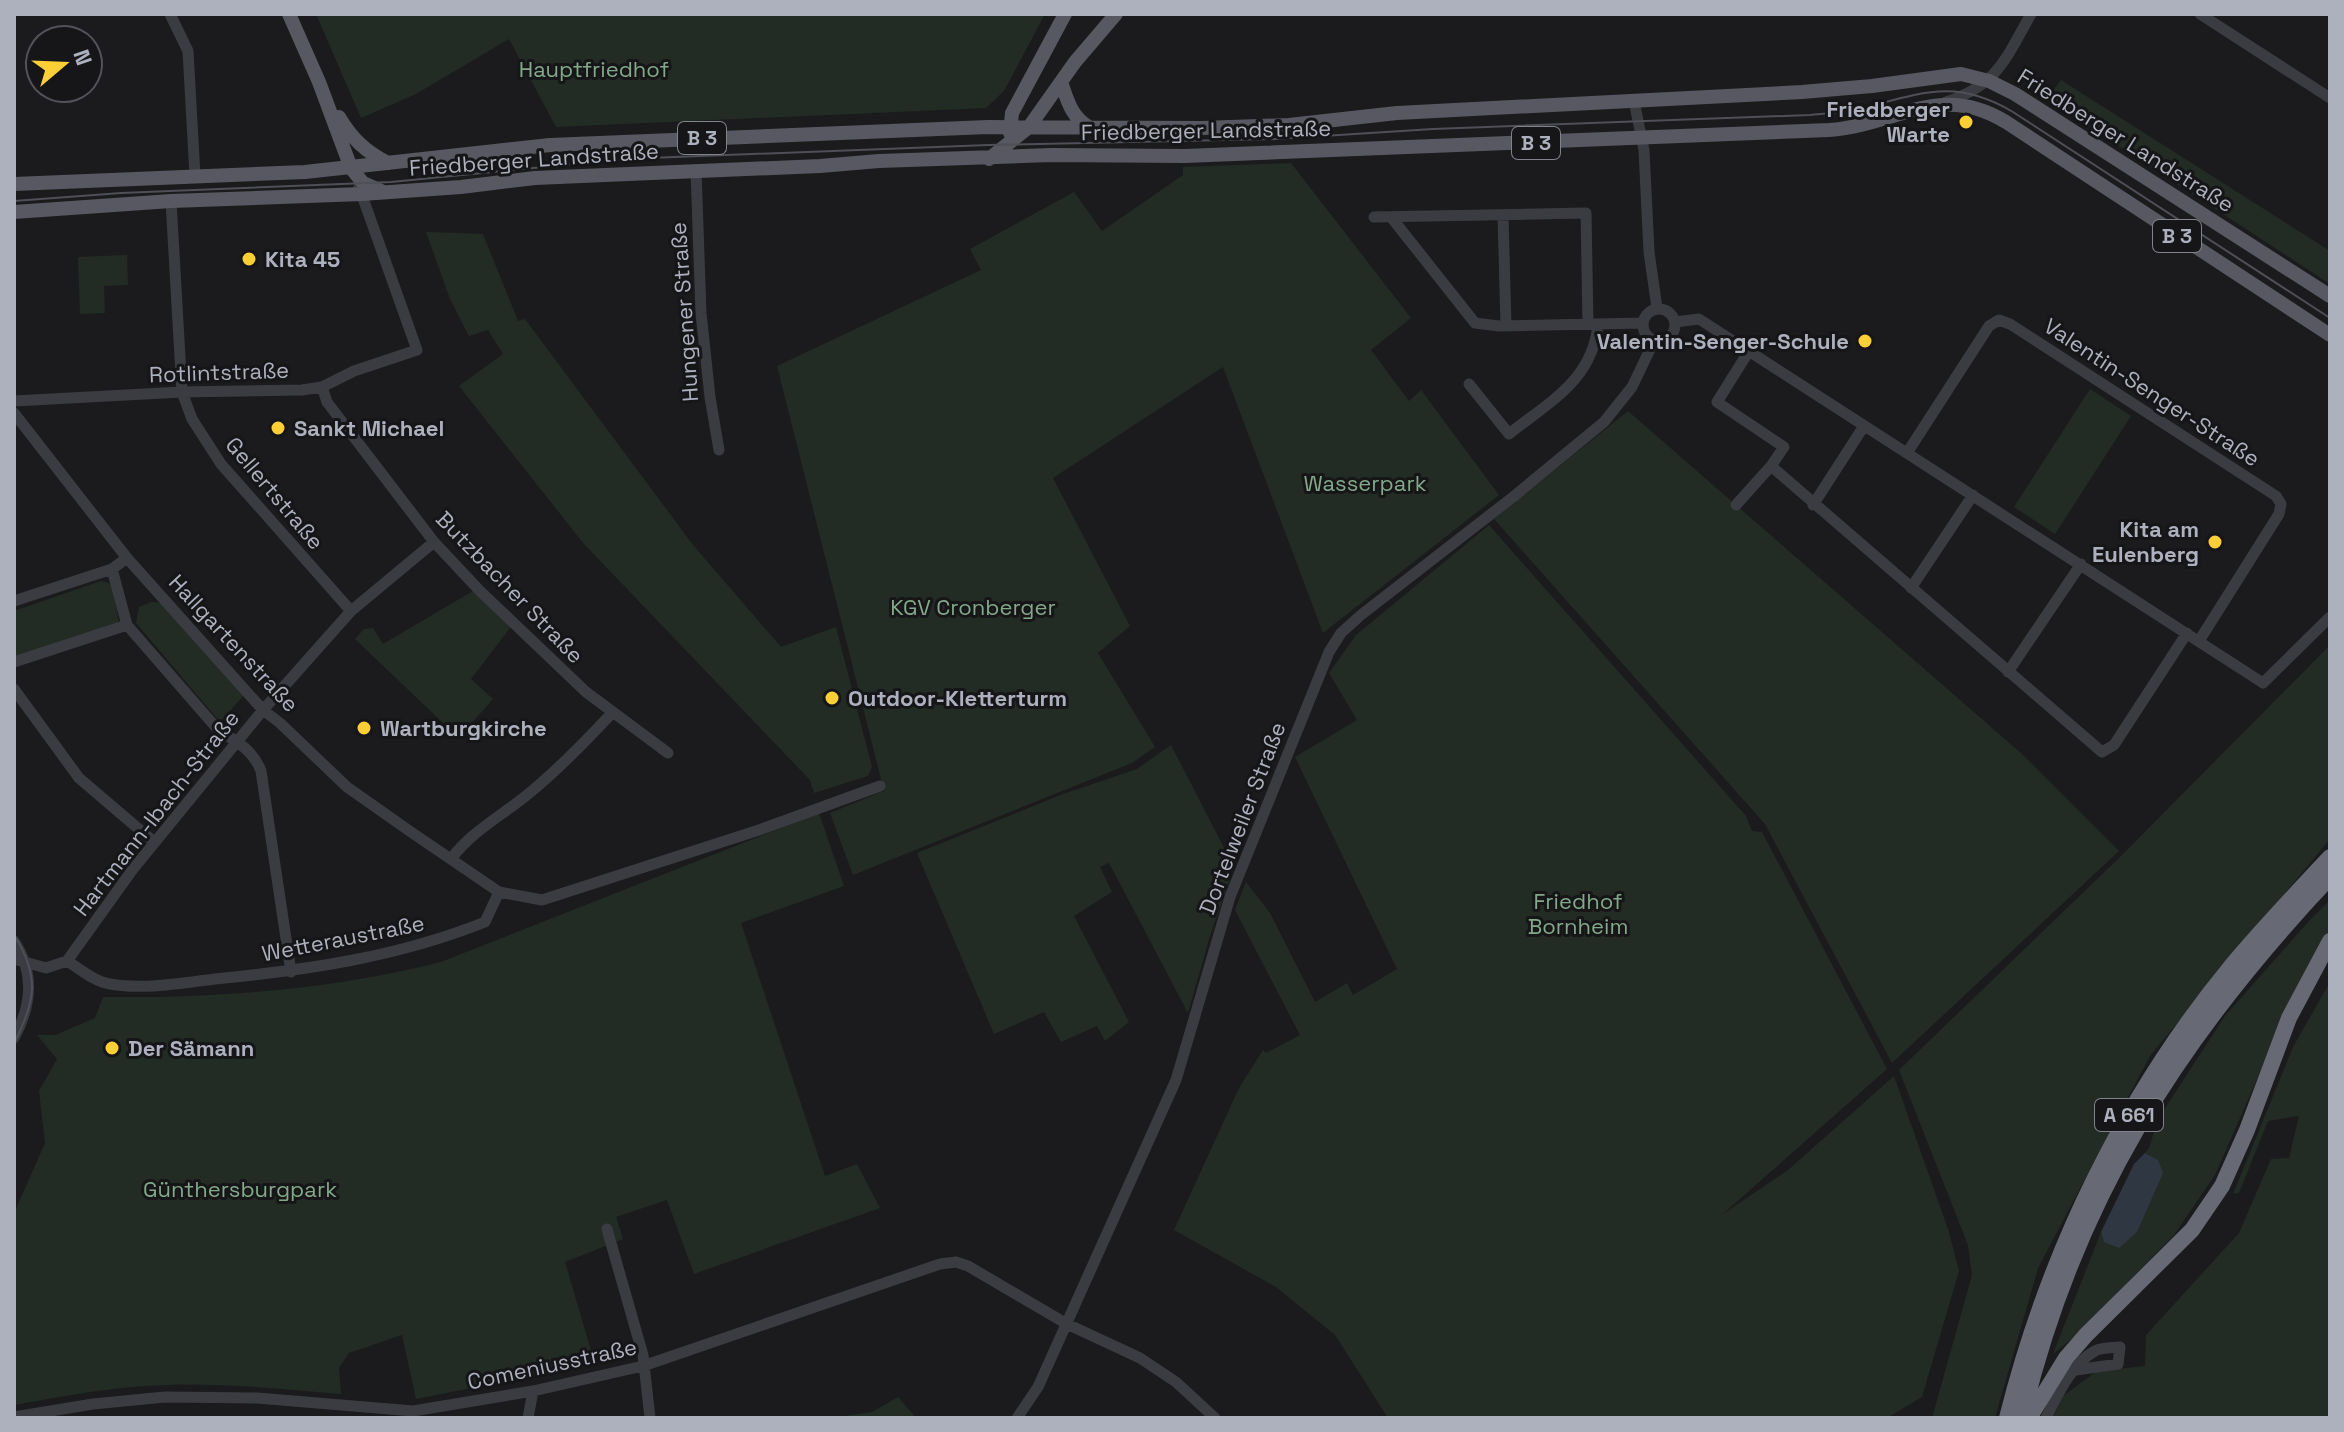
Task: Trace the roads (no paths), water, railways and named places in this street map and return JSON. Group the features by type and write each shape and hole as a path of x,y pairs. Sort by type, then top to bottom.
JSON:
{"highway":[{"name":"A 661","path":"2007,1418 2036,1317 2067,1236 2125,1122 2175,1043 2231,967 2330,857"},
{"name":"A 661","path":"2022,1418 2054,1307 2119,1156 2213,1012 2271,940 2330,877"},
{"path":"2029,1418 2066,1358 2192,1230 2222,1186 2247,1130 2289,1018 2330,941"}],"main road":[{"path":"289,14 319,82 348,162 363,183 385,193"},
{"path":"1025,156 1011,134 1017,104 1065,14"},
{"path":"989,159 1011,134 1029,127 1075,62 1116,14"},
{"name":"Friedberger Landstraße","path":"1029,127 1289,125 1397,113 1858,88 1952,75 1989,81 2023,99 2330,296"},
{"path":"319,82 353,139 367,152 388,163"},
{"path":"1061,82 1071,110 1089,127"},
{"path":"988,127 1017,104"},
{"name":"Friedberger Landstraße","path":"14,212 171,201 385,193 535,178 879,161 1025,156 1185,156 1855,128 1939,104 1964,105 1993,115 2330,335"},
{"name":"Friedberger Landstraße","path":"14,184 305,172 348,162 388,163 550,145 988,127 1011,134"}],"street":[{"path":"170,14 188,51 195,176"},
{"path":"1939,104 1969,93 1989,81 2031,14"},
{"path":"2200,14 2213,18 2330,98"},
{"path":"1634,101 1644,150 1649,252 1657,308"},
{"path":"348,162 362,194"},
{"name":"Hungener Straße","path":"696,170 701,313 719,450"},
{"name":"Rotlintstraße","path":"14,401 182,392 302,390 322,387 354,371 417,350 362,194"},
{"name":"Gellertstraße","path":"171,201 182,392 192,419 221,464 351,611"},
{"path":"1374,217 1586,213 1592,353 1578,377 1509,434 1469,384"},
{"path":"1503,216 1506,326"},
{"path":"1391,217 1469,317 1483,325 1643,323"},
{"path":"1657,308 1673,316 1675,322 1670,337 1663,341 1654,341 1647,336 1643,323 1649,312 1657,308"},
{"path":"1675,322 1699,319 2263,683 2330,617"},
{"name":"Valentin-Senger-Straße","path":"1907,453 1989,326 1999,320 2119,393 2276,496 2281,504 2279,514 2199,641"},
{"name":"Dortelweiler Straße","path":"1017,1418 1038,1387 1176,1080 1230,897 1329,652 1341,633 1361,615 1604,422 1632,387 1654,341"},
{"path":"1736,505 1784,447 1717,402 1749,351"},
{"name":"Butzbacher Straße","path":"322,387 327,402 434,542 525,635 612,713 668,753"},
{"name":"Hallgartenstraße","path":"14,413 127,558 263,710 347,787 499,892"},
{"path":"1813,505 1864,426"},
{"path":"1771,466 2102,752 2114,745 2187,633"},
{"path":"1911,588 1973,495"},
{"name":"Hartmann-Ibach-Straße","path":"67,961 154,842 263,710 351,611 434,542"},
{"path":"14,601 112,569 127,558"},
{"path":"2008,672 2081,564"},
{"path":"112,569 127,625 220,732 237,740 258,762 291,972"},
{"path":"14,662 127,625"},
{"path":"14,689 79,778 154,842"},
{"path":"451,859 463,842 524,797 575,753 612,713"},
{"path":"499,892 542,900 759,830 880,786"},
{"name":"Wetteraustraße","path":"67,961 108,984 162,985 291,972 379,956 446,938 485,922 499,892"},
{"path":"14,941 30,995 14,1038"},
{"path":"20,961 46,968 67,961"},
{"path":"14,998 30,995"},
{"path":"607,1229 643,1355 650,1418"},
{"name":"Comeniusstraße","path":"14,1417 93,1404 165,1397 257,1398 413,1411 533,1391 643,1366 940,1264 956,1262 1000,1283 1067,1324 1162,1371 1215,1418"},
{"path":"2046,1418 2076,1370"},
{"path":"528,1418 533,1391"}],"tram line":[{"path":"14,201 121,193 391,182 624,159 988,145 1276,139 1433,129 1810,115 1856,110 1943,91 1976,95 2013,112 2330,318"},
{"path":"14,935 28,963 32,989 27,1014 14,1043"}],"place":[{"name":"Friedberger Warte","path":"1966,122"},
{"name":"Kita 45","path":"249,259"},
{"name":"Valentin-Senger-Schule","path":"1865,341"},
{"name":"Sankt Michael","path":"278,428"},
{"name":"Kita am Eulenberg","path":"2215,542"},
{"name":"Outdoor-Kletterturm","path":"832,698"},
{"name":"Wartburgkirche","path":"364,728"},
{"name":"Der Sämann","path":"112,1048"}],"park label":[{"name":"Hauptfriedhof","path":"594,69"},
{"name":"Wasserpark","path":"1365,483"},
{"name":"KGV Cronberger","path":"973,607"},
{"name":"Friedhof Bornheim","path":"1578,914"},
{"name":"Günthersburgpark","path":"240,1189"}]}
